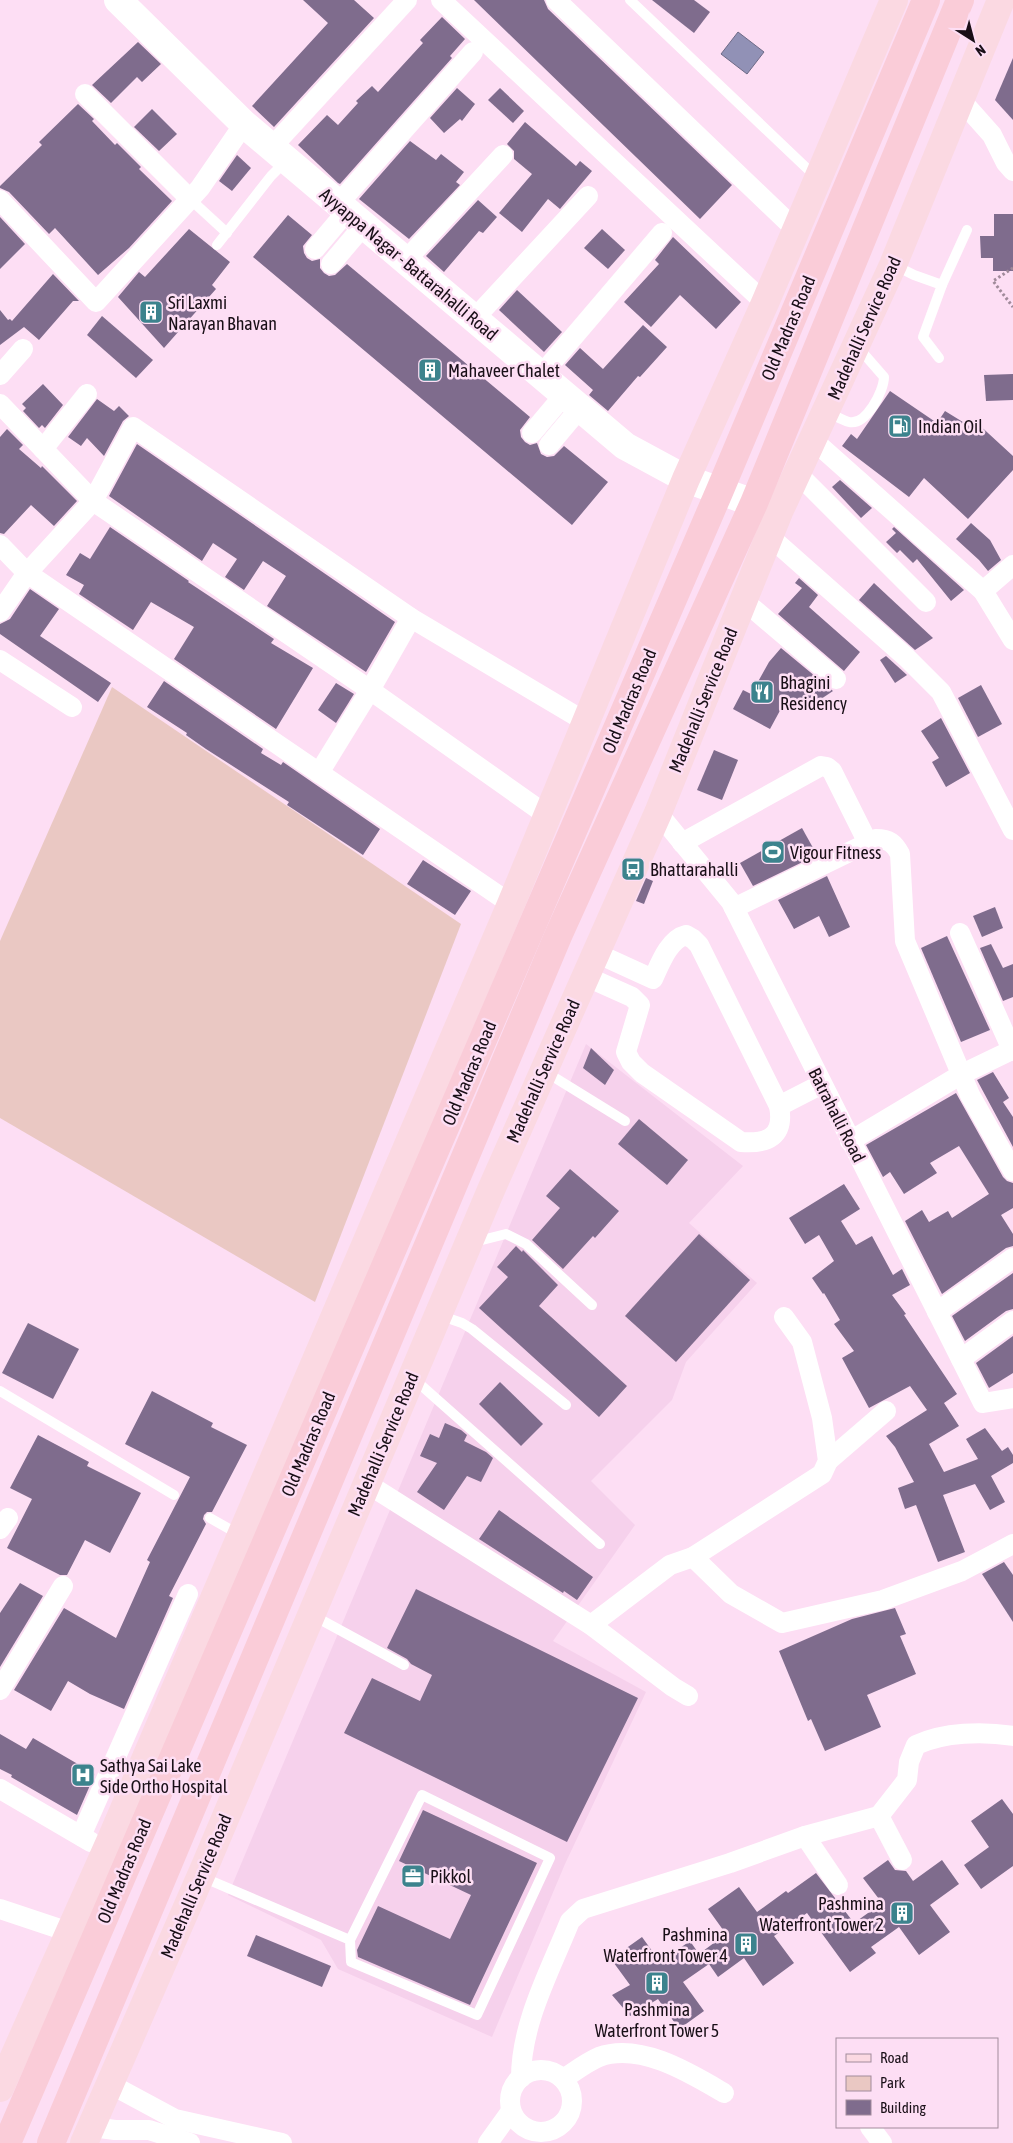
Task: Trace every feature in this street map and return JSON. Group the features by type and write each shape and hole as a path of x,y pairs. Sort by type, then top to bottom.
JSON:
{"highway":[{"name":"Old Madras Road","path":"7,2143 10,2110 720,490 926,0"},
{"name":"Old Madras Road","path":"50,2143 558,936 754,503 960,0"}],"main road":[{"name":"Ayyappa Nagar - Battarahalli Road","path":"118,0 244,124 624,446 686,479 754,503"},
{"path":"0,2088 106,1850 241,1535 511,904 686,479 765,303 894,0"},
{"name":"Madehalli Service Road","path":"88,2135 200,1876 468,1243 658,813 796,472 827,411 893,265 1001,0"}],"street":[{"path":"279,154 407,0"},
{"path":"441,0 765,303"},
{"path":"556,0 795,230"},
{"path":"315,249 349,213 472,52"},
{"path":"85,94 190,199"},
{"path":"960,99 992,135 1006,163 1013,171"},
{"path":"0,200 96,302 190,199 244,124"},
{"path":"405,260 503,155"},
{"path":"474,319 588,196"},
{"path":"331,264 349,213"},
{"path":"541,375 662,233"},
{"path":"0,375 23,349"},
{"path":"43,448 87,394"},
{"path":"532,433 572,401"},
{"path":"549,444 572,401"},
{"path":"0,404 93,501 370,690 548,816"},
{"path":"0,612 27,573 93,501 134,427 411,618 586,722"},
{"path":"813,440 983,591 1013,640"},
{"path":"796,472 926,602"},
{"path":"769,536 907,658 941,692 1013,830"},
{"path":"0,546 27,573 511,904"},
{"path":"983,591 1013,564"},
{"path":"743,600 836,680"},
{"path":"319,773 411,618"},
{"path":"0,660 72,707"},
{"path":"682,843 821,766 827,767 832,771 868,843"},
{"name":"Batrahalli Road","path":"658,813 734,908 983,1403 1012,1402"},
{"path":"734,908 876,839 886,839 894,844 900,854 905,941 970,1095 1013,1171"},
{"path":"850,1141 962,1074 1013,1051 960,934"},
{"path":"686,935 693,938 699,945 779,1106 780,1124 772,1137 758,1143 741,1142 642,1073 631,1062 626,1052 640,1005 653,979 672,944 679,937 686,935"},
{"path":"590,964 653,979"},
{"path":"590,964 640,1005"},
{"path":"779,1106 822,1084"},
{"path":"937,1312 1013,1258"},
{"path":"784,1317 802,1342 822,1418 828,1461"},
{"path":"961,1358 1013,1321"},
{"path":"591,1625 670,1565 693,1556 822,1474 828,1461 886,1411"},
{"path":"366,1483 591,1625 673,1687 688,1696"},
{"path":"693,1556 731,1594 782,1623 883,1600 962,1571 1013,1544"},
{"path":"0,1690 63,1586"},
{"path":"81,1836 188,1594"},
{"path":"521,2078 521,2058 526,2032 570,1921 583,1909 730,1864 805,1836 879,1816 907,1780 909,1762 916,1745 929,1739 984,1733 1013,1736"},
{"path":"0,1789 106,1850"},
{"path":"879,1816 902,1860"},
{"path":"805,1836 838,1885"},
{"path":"0,1909 69,1932"},
{"path":"563,2079 600,2057 625,2053 664,2062 684,2070 724,2093"},
{"path":"545,2070 563,2079 569,2087 572,2108 568,2117 561,2125 538,2138 532,2131 523,2127 511,2111 511,2090 521,2078 534,2071 545,2070"},
{"path":"110,2084 175,2119 282,2143"},
{"path":"488,2143 511,2111"},
{"path":"871,2128 882,2143"},
{"path":"88,2135 115,2130 148,2130 190,2143"}],"lane":[{"path":"630,0 817,178"},
{"path":"218,245 271,176 279,154"},
{"path":"190,199 227,233"},
{"path":"938,358 923,337 942,285 967,230"},
{"path":"893,265 942,285"},
{"path":"827,411 849,422 858,421 866,417 884,386 884,377 857,345"},
{"path":"543,1071 625,1121"},
{"path":"468,1243 506,1234 526,1244 592,1305"},
{"path":"438,1315 462,1323 472,1329 566,1404"},
{"path":"411,1377 600,1544"},
{"path":"0,1390 174,1495"},
{"path":"210,1518 241,1535"},
{"path":"311,1615 404,1665"},
{"path":"422,1795 550,1858 477,2015 351,1962 350,1940 422,1795"},
{"path":"200,1876 350,1940"}],"path":[{"path":"1013,268 993,281 1013,306"}],"shaded area":[{"path":"586,1044 743,1166 689,1223 757,1283 686,1362 672,1400 591,1481 635,1525 553,1641 646,1692 565,1864 492,2037 338,1969 321,1940 228,1895"}],"green space":[{"path":"112,687 461,924 315,1302 0,1118 0,941"}],"water":[{"path":"738,32 764,52 747,74 721,54"}],"building":[{"path":"303,0 354,0 374,18 274,127 252,106 328,23"},
{"path":"474,0 544,0 548,9 732,185 700,219"},
{"path":"652,0 694,0 710,12 694,33"},
{"path":"442,17 465,39 450,56 452,58 340,184 338,183 298,145 327,115 338,125 358,103 356,101 372,86 378,92 423,43 420,40"},
{"path":"138,42 161,64 142,82 137,77 111,103 92,85"},
{"path":"1013,58 1013,120 995,100"},
{"path":"457,88 475,104 462,121 460,119 444,133 430,118"},
{"path":"500,88 524,111 513,123 488,100"},
{"path":"78,104 94,119 92,121 115,145 117,143 141,167 139,169 172,201 129,248 98,275 55,228 49,234 9,192 0,188 42,145 39,142"},
{"path":"152,109 177,134 159,151 134,127"},
{"path":"525,122 576,166 580,161 592,171 560,209 548,199 522,232 499,213 532,174 514,159 514,151 507,144"},
{"path":"410,141 436,160 441,154 464,172 456,182 460,185 409,239 359,199"},
{"path":"237,155 251,168 232,191 219,181"},
{"path":"478,200 497,217 483,233 479,231 444,272 426,256"},
{"path":"994,214 1013,214 1013,271 993,271 993,258 981,258 980,236 994,236"},
{"name":"Mahaveer Chalet","path":"288,215 312,235 303,246 304,253 312,261 320,259 320,268 324,273 329,276 335,275 347,264 530,417 520,430 521,437 525,442 530,445 537,443 541,454 547,457 554,456 564,446 608,482 572,525 253,257"},
{"path":"0,217 25,244 0,269"},
{"name":"Sri Laxmi Narayan Bhavan","path":"189,229 230,262 212,285 216,289 164,348 118,297 139,272 145,277"},
{"path":"602,229 625,250 608,269 584,248"},
{"path":"673,237 741,302 716,329 680,295 651,327 624,302 659,264 655,260"},
{"path":"53,274 79,301 73,301 39,340 24,327 0,345 0,310 8,320 12,321"},
{"path":"517,290 562,332 544,352 499,310"},
{"path":"102,316 153,360 136,378 87,335"},
{"path":"643,325 667,347 640,377 638,376 608,411 589,395 593,390 565,365 580,348 603,369"},
{"path":"1013,374 1013,400 986,401 984,375"},
{"path":"43,384 63,405 45,428 42,425 39,428 23,411 26,408 22,404"},
{"path":"890,391 937,423 945,411 971,427 976,422 1013,456 1013,470 968,519 924,478 909,497 842,446 851,434 857,439"},
{"path":"97,399 114,411 119,406 129,416 123,421 104,456 87,438 81,446 68,437"},
{"path":"7,429 23,445 19,449 41,468 42,466 77,501 54,526 31,505 4,534 0,533 0,437"},
{"path":"137,444 395,622 366,672 267,606 286,576 263,561 244,590 225,577 237,559 213,543 202,561 109,496"},
{"path":"840,480 872,508 861,518 832,487"},
{"path":"971,523 990,540 1001,560 988,571 956,539"},
{"path":"110,527 274,639 271,643 313,668 276,729 174,659 194,627 151,602 133,630 79,594 84,585 66,575 80,553 90,559"},
{"path":"894,527 964,590 951,601 917,559 913,563 900,550 897,553 886,542 896,533 892,529"},
{"path":"799,578 818,595 809,607 860,652 844,671 778,614 802,588 795,583"},
{"path":"874,583 933,638 915,650 859,600"},
{"path":"30,589 59,609 40,636 111,683 98,702 0,634 0,624 10,619"},
{"path":"781,648 833,691 809,707 783,705 770,729 733,709 743,690 751,694 769,662"},
{"path":"886,656 907,675 895,683 880,660"},
{"path":"164,681 263,749 261,753 281,765 283,762 380,829 363,855 287,805 289,802 206,749 186,735 187,733 147,707"},
{"path":"336,683 354,694 336,723 318,710"},
{"path":"981,685 1002,724 978,737 958,698"},
{"path":"941,718 970,773 946,787 932,762 939,758 921,731"},
{"path":"714,750 738,760 722,800 697,790"},
{"path":"802,828 817,855 753,886 740,863"},
{"path":"423,860 471,891 455,915 407,884"},
{"path":"827,876 850,927 829,937 819,916 794,929 778,900"},
{"path":"646,878 653,881 644,904 636,901"},
{"path":"995,907 1003,928 982,937 973,916"},
{"path":"947,936 990,1030 961,1042 921,948"},
{"path":"991,944 1003,968 1013,964 1013,997 1003,1001 980,948"},
{"path":"591,1048 614,1070 605,1085 583,1068"},
{"path":"993,1072 1009,1098 1003,1102 1013,1117 1013,1147 977,1080"},
{"path":"956,1093 1003,1177 1013,1183 1013,1208 1001,1215 1013,1234 1013,1246 1006,1248 942,1294 905,1221 922,1210 929,1222 948,1211 952,1218 989,1194 959,1146 930,1163 937,1173 904,1194 890,1172 883,1177 866,1145"},
{"path":"639,1119 688,1160 667,1185 618,1144"},
{"path":"570,1169 619,1211 563,1269 532,1240 560,1208 546,1196"},
{"path":"844,1184 860,1209 841,1221 856,1245 872,1236 893,1275 902,1269 910,1285 892,1295 957,1394 944,1403 959,1426 929,1444 944,1472 978,1459 966,1439 985,1428 1002,1451 1008,1447 1013,1455 1013,1463 991,1476 1005,1502 990,1510 975,1484 943,1495 965,1552 938,1562 916,1505 905,1509 898,1488 914,1482 895,1447 886,1436 927,1410 910,1386 869,1408 842,1358 854,1351 834,1324 840,1320 824,1293 812,1278 834,1261 819,1235 805,1244 789,1218"},
{"path":"699,1234 750,1280 676,1362 625,1316"},
{"path":"516,1246 522,1252 523,1250 558,1285 539,1306 627,1386 599,1417 479,1308 508,1277 497,1267"},
{"path":"1013,1273 1013,1309 1006,1311 965,1341 952,1316"},
{"path":"28,1323 79,1349 53,1399 2,1373"},
{"path":"1013,1336 1013,1373 989,1388 976,1363"},
{"path":"500,1382 543,1424 521,1446 479,1404"},
{"path":"152,1391 213,1423 211,1427 247,1445 212,1512 207,1512 204,1515 203,1519 206,1524 169,1596 173,1598 124,1709 90,1694 68,1681 51,1711 14,1690 64,1608 116,1638 150,1562 147,1560 190,1477 125,1444"},
{"path":"445,1423 461,1430 467,1435 464,1441 486,1452 493,1458 481,1482 467,1476 444,1510 417,1492 437,1463 420,1456 430,1434 439,1438"},
{"path":"38,1435 89,1462 87,1466 141,1493 110,1553 85,1540 67,1575 60,1575 7,1548 32,1499 10,1488"},
{"path":"499,1510 593,1577 577,1600 479,1539"},
{"path":"1004,1562 1013,1575 1013,1622 982,1574"},
{"path":"20,1583 43,1596 0,1667 0,1613"},
{"path":"416,1589 638,1698 567,1842 344,1733 372,1678 420,1701 432,1675 387,1648"},
{"path":"895,1608 906,1634 900,1636 916,1674 867,1695 881,1727 825,1751 811,1719 808,1721 779,1651 852,1619"},
{"path":"0,1734 26,1749 33,1738 95,1774 77,1815 0,1769"},
{"path":"1002,1799 1013,1814 1013,1866 981,1889 964,1865 989,1847 971,1821"},
{"path":"423,1810 537,1863 470,2005 358,1957 357,1950 378,1906 450,1939 471,1895 399,1861"},
{"path":"888,1860 895,1870 906,1871 913,1881 942,1860 959,1884 930,1905 950,1932 919,1955 899,1927 871,1947 876,1953 850,1972 807,1913 774,1936 794,1963 763,1986 744,1958 718,1977 709,1964 683,1982 704,2011 679,2029 658,1999 630,2016 612,1995 630,1985 611,1959 642,1937 660,1962 690,1941 699,1954 726,1934 708,1909 739,1887 757,1912 786,1891 788,1893 816,1873 854,1923 882,1903 863,1878"},
{"path":"256,1935 331,1966 322,1987 247,1956"}],"place":[{"name":"Sri Laxmi Narayan Bhavan","path":"151,312"},
{"name":"Mahaveer Chalet","path":"430,370"},
{"name":"Indian Oil","path":"900,426"},
{"name":"Bhagini Residency","path":"762,692"},
{"name":"Vigour Fitness","path":"773,852"},
{"name":"Bhattarahalli","path":"633,869"},
{"name":"Sathya Sai Lake Side Ortho Hospital","path":"83,1775"},
{"name":"Pikkol","path":"413,1876"},
{"name":"Pashmina Waterfront Tower 2","path":"902,1913"},
{"name":"Pashmina Waterfront Tower 4","path":"746,1944"},
{"name":"Pashmina Waterfront Tower 5","path":"657,1983"}]}
